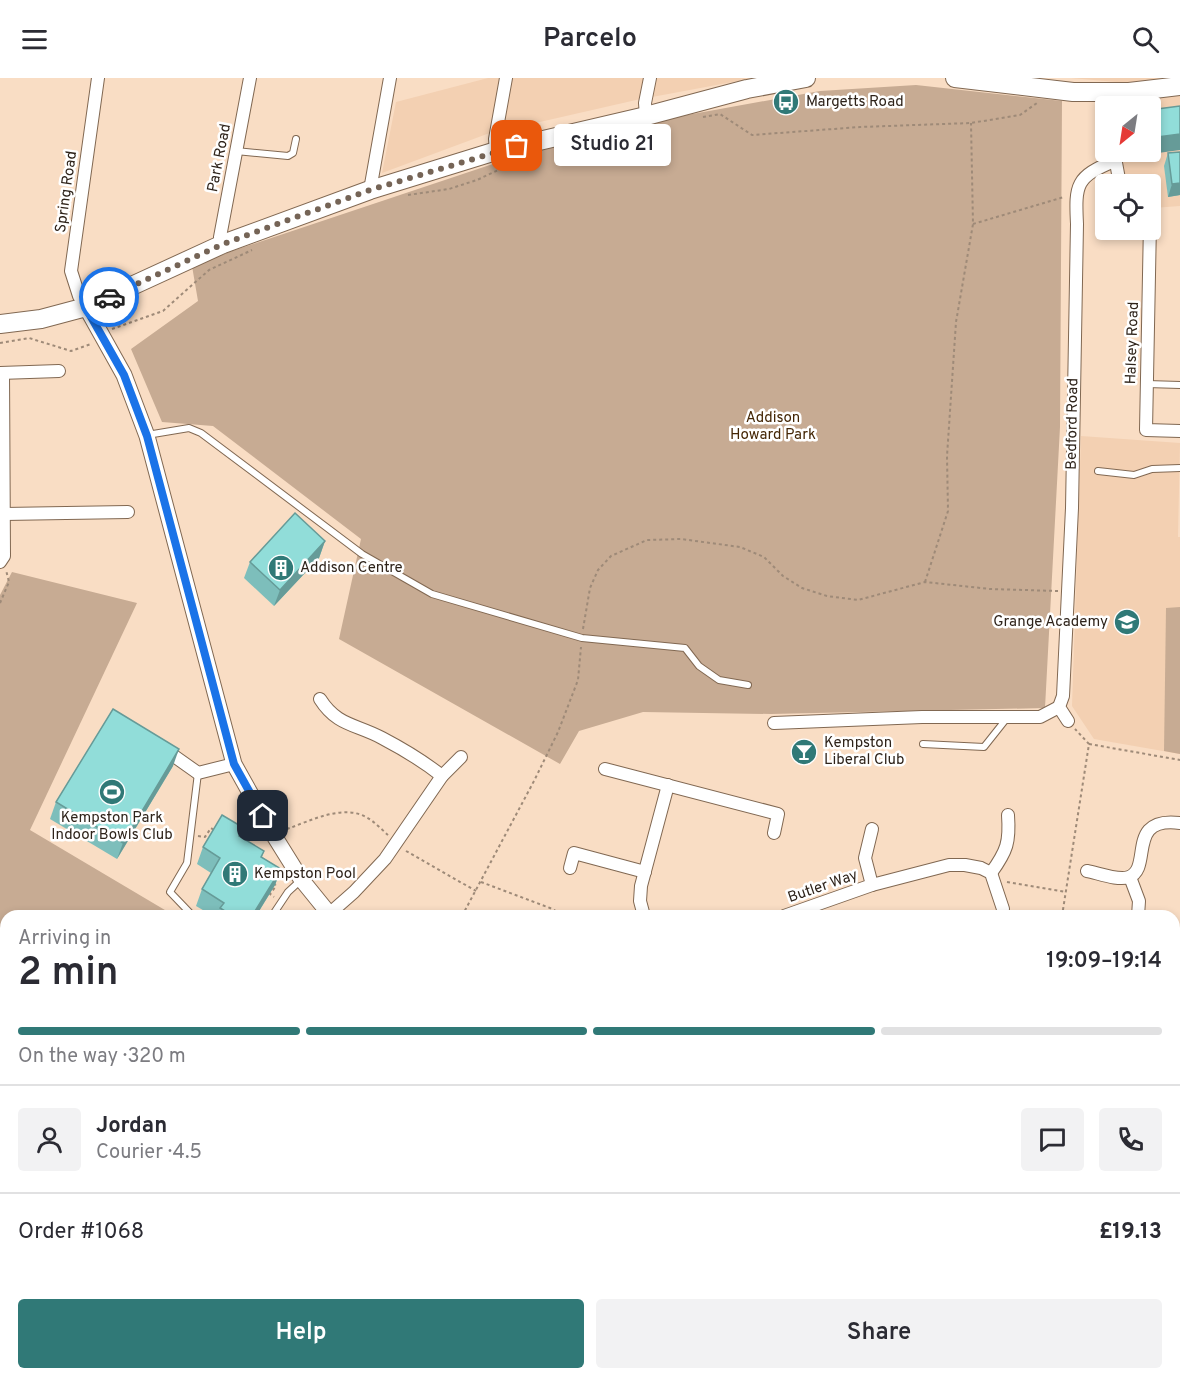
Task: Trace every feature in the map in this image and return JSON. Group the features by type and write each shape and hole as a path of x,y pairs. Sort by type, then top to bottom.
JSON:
{"main road":[{"path":"0,324 41,319 86,308 223,244 370,190 496,151 646,116 747,89 806,78"},
{"path":"955,78 1065,91 1095,97"},
{"path":"1116,96 1129,85 1180,86"}],"street":[{"name":"Spring Road","path":"86,308 79,296 71,271 98,78"},
{"name":"Park Road","path":"223,244 220,237 250,78"},
{"path":"370,190 390,78"},
{"path":"496,151 495,139 506,78"},
{"path":"646,116 645,103 650,78"},
{"path":"1076,194 1084,178 1106,162"},
{"name":"Bedford Road","path":"1059,706 1063,696 1072,496 1076,194"},
{"name":"Halsey Road","path":"1150,240 1146,430 1180,431"},
{"path":"86,308 124,375 147,436 234,764 273,834 302,879 326,910"},
{"path":"0,563 4,556 2,374 59,372"},
{"path":"4,514 128,512"},
{"path":"320,699 333,716 346,724 380,736 442,776"},
{"path":"774,723 922,717 1040,717 1059,706 1068,721"},
{"path":"151,740 198,773 234,764"},
{"path":"335,910 398,843 442,776 461,757"},
{"path":"605,769 778,814 774,833"},
{"path":"642,910 640,901 645,872 668,785"},
{"path":"1003,910 991,873 1005,853 1009,836 1008,815"},
{"path":"1087,871 1121,878 1130,877 1140,862 1142,844 1147,833 1156,825 1167,822 1180,823"},
{"name":"Butler Way","path":"872,829 865,858 872,885"},
{"path":"570,868 574,853 645,872"},
{"name":"Butler Way","path":"805,910 872,885 949,865 981,868 991,873"},
{"path":"1130,877 1138,901 1138,910"}],"lane":[{"path":"236,151 288,156 293,153 296,140"},
{"path":"1147,384 1180,384"},
{"path":"147,436 189,428 201,433 362,554 432,594 582,638 685,648 699,666 719,680 748,685"},
{"path":"1098,471 1134,475 1152,469 1180,468"},
{"path":"923,744 984,747 1008,717"},
{"path":"187,910 170,892 187,863 198,773"},
{"path":"276,910 288,892 302,879"}],"path":[{"path":"697,119 720,114 752,135 971,123 1020,115 1041,100"},
{"path":"925,582 948,512 947,456 956,322 973,224 971,123"},
{"path":"399,196 449,189 477,180 515,162"},
{"path":"973,224 1076,194"},
{"path":"113,328 164,311 209,270 254,249"},
{"path":"0,343 29,338 71,351 94,343"},
{"path":"465,910 534,781 569,707 578,680 590,588 598,570 611,556 647,540 681,539 740,547 764,557 783,576 802,588 827,596 858,600 925,582 990,589 1068,591"},
{"path":"0,563 7,571 9,582 0,603"},
{"path":"1068,721 1089,744 1180,760"},
{"path":"1063,910 1089,744"},
{"path":"273,834 334,813 352,812 366,817 406,851 476,891"},
{"path":"191,836 205,837 211,828 220,834"},
{"path":"991,873 1000,881 1066,892"},
{"path":"269,877 276,886 270,894 282,901"},
{"path":"481,882 554,910"}],"shaded area":[{"path":"488,78 754,78 636,100 487,134 382,173 396,102"},
{"path":"1071,78 1180,78 1180,206 1161,207 1161,174 1123,174 1121,172 1120,162 1161,162 1161,96 1117,96 1116,82"},
{"name":"Grange Academy","path":"1081,436 1180,443 1178,537 1180,537 1180,754 1094,739 1072,706"}],"green space":[{"name":"Addison Howard Park","path":"916,85 1062,101 1060,427 1045,708 771,714 643,712 579,731 560,764 339,639 361,539 213,426 162,422 131,349 198,301 192,266 235,250 523,154 676,117 820,91"},
{"path":"12,572 137,603 30,830 165,910 0,910 0,595"},
{"path":"1180,607 1180,754 1164,751 1166,608"}],"building":[{"path":"1180,106 1180,134 1161,137 1161,109"},
{"path":"1180,152 1180,183 1172,184 1168,153"},
{"name":"Addison Centre","path":"295,513 325,541 280,590 250,562"},
{"name":"Kempston Park Indoor Bowls Club","path":"113,709 179,749 123,843 56,802"},
{"name":"Kempston Pool","path":"222,815 244,828 239,836 264,851 261,857 281,869 256,910 223,910 220,908 224,903 202,889 220,858 203,847"}],"way so far":[{"path":"109,297 152,275 223,244 370,190 517,146"}],"place":[{"name":"Margetts Road","path":"786,102"},
{"name":"Studio 21","path":"517,146"},
{"name":"Addison Centre","path":"281,568"},
{"name":"Grange Academy","path":"1127,622"},
{"name":"Kempston Liberal Club","path":"804,752"},
{"name":"Kempston Park Indoor Bowls Club","path":"112,792"},
{"name":"Kempston Pool","path":"235,874"}],"route":[{"path":"109,297 86,308 124,375 147,436 234,764 263,816"}]}
